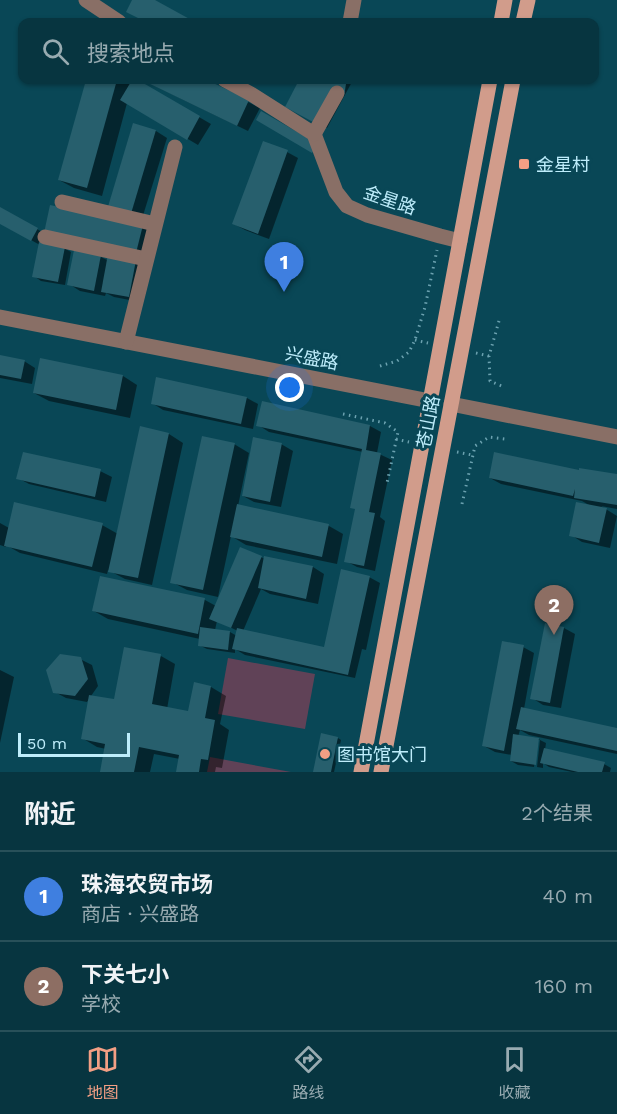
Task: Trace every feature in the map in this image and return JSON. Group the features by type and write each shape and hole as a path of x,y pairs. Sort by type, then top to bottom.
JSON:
{"main road":[{"path":"502,18 505,0"},
{"path":"524,18 528,0"},
{"name":"苍山路","path":"361,772 489,84"},
{"name":"苍山路","path":"381,772 512,84"},
{"name":"兴盛路","path":"430,401 451,404"}],"street":[{"path":"86,0 114,18"},
{"path":"351,18 354,0"},
{"path":"232,84 314,134 337,93"},
{"name":"金星路","path":"314,134 336,192 347,206 367,215 460,241"},
{"path":"126,342 175,147"},
{"path":"62,202 155,224"},
{"path":"45,237 146,259"},
{"name":"兴盛路","path":"0,317 430,401"},
{"name":"兴盛路","path":"451,404 617,437"}],"path":[{"path":"380,366 397,361 409,352 415,340 425,307 440,236"},
{"path":"499,321 489,356 490,381 504,387"},
{"path":"343,414 385,423 398,432 387,483"},
{"path":"462,504 475,446 489,437 505,439"}],"shaded area":[{"path":"228,658 315,674 305,729 218,714"},
{"path":"210,757 291,772 207,772"}],"building":[{"path":"132,0 155,0 188,18 138,18 126,12"},
{"path":"85,84 116,84 87,188 58,180"},
{"path":"130,84 145,84 200,116 187,140 120,100"},
{"path":"150,84 215,84 249,100 237,126"},
{"path":"297,84 337,84 315,123 285,107"},
{"path":"261,111 318,144 312,153 256,120"},
{"path":"133,123 156,130 130,217 107,210"},
{"path":"263,141 288,150 258,234 232,224"},
{"path":"50,205 143,225 136,253 44,233"},
{"path":"0,207 38,228 31,241 0,224"},
{"path":"39,242 65,247 58,282 32,277"},
{"path":"74,250 101,255 94,291 67,285"},
{"path":"108,254 136,260 129,297 101,292"},
{"path":"0,355 25,360 21,379 0,375"},
{"path":"40,358 123,375 116,410 33,393"},
{"path":"156,377 247,397 241,424 151,404"},
{"path":"262,401 370,425 366,450 381,453 369,512 375,513 364,566 344,562 355,509 350,508 362,449 256,426"},
{"path":"140,426 169,433 138,578 108,572"},
{"path":"202,436 235,443 203,590 170,583"},
{"path":"253,437 282,443 270,502 242,496"},
{"path":"23,452 101,469 95,497 16,479"},
{"path":"494,452 579,470 579,468 617,474 617,505 574,498 575,489 573,496 489,478"},
{"path":"14,502 103,523 92,567 4,546"},
{"path":"576,502 607,508 599,543 569,536"},
{"path":"237,504 329,524 322,557 230,537"},
{"path":"240,547 262,556 231,628 209,619"},
{"path":"264,556 313,566 306,599 258,588"},
{"path":"341,569 370,576 348,675 232,649 237,628 324,647"},
{"path":"100,576 205,598 198,634 92,611"},
{"path":"545,623 564,627 550,703 530,699"},
{"path":"200,627 230,631 228,650 198,646"},
{"path":"502,641 524,645 504,751 482,746"},
{"path":"124,647 161,654 152,704 188,711 194,682 211,686 205,718 215,720 208,760 201,759 199,772 176,772 179,755 139,747 134,772 100,772 105,744 81,739 89,695 114,699"},
{"path":"60,654 81,657 88,679 75,696 53,693 46,670"},
{"path":"521,707 617,728 617,751 516,729"},
{"name":"图书馆大门","path":"321,733 338,737 331,772 313,772"},
{"path":"513,734 539,738 536,765 510,761"},
{"path":"544,748 605,762 602,772 578,772 540,763"}],"tunnel":[{"path":"337,93 338,84"}],"place":[{"name":"金星村","path":"524,164"},
{"name":"珠海农贸市场","path":"284,292"},
{"name":"下关七小","path":"554,635"},
{"name":"图书馆大门","path":"325,754"}]}
